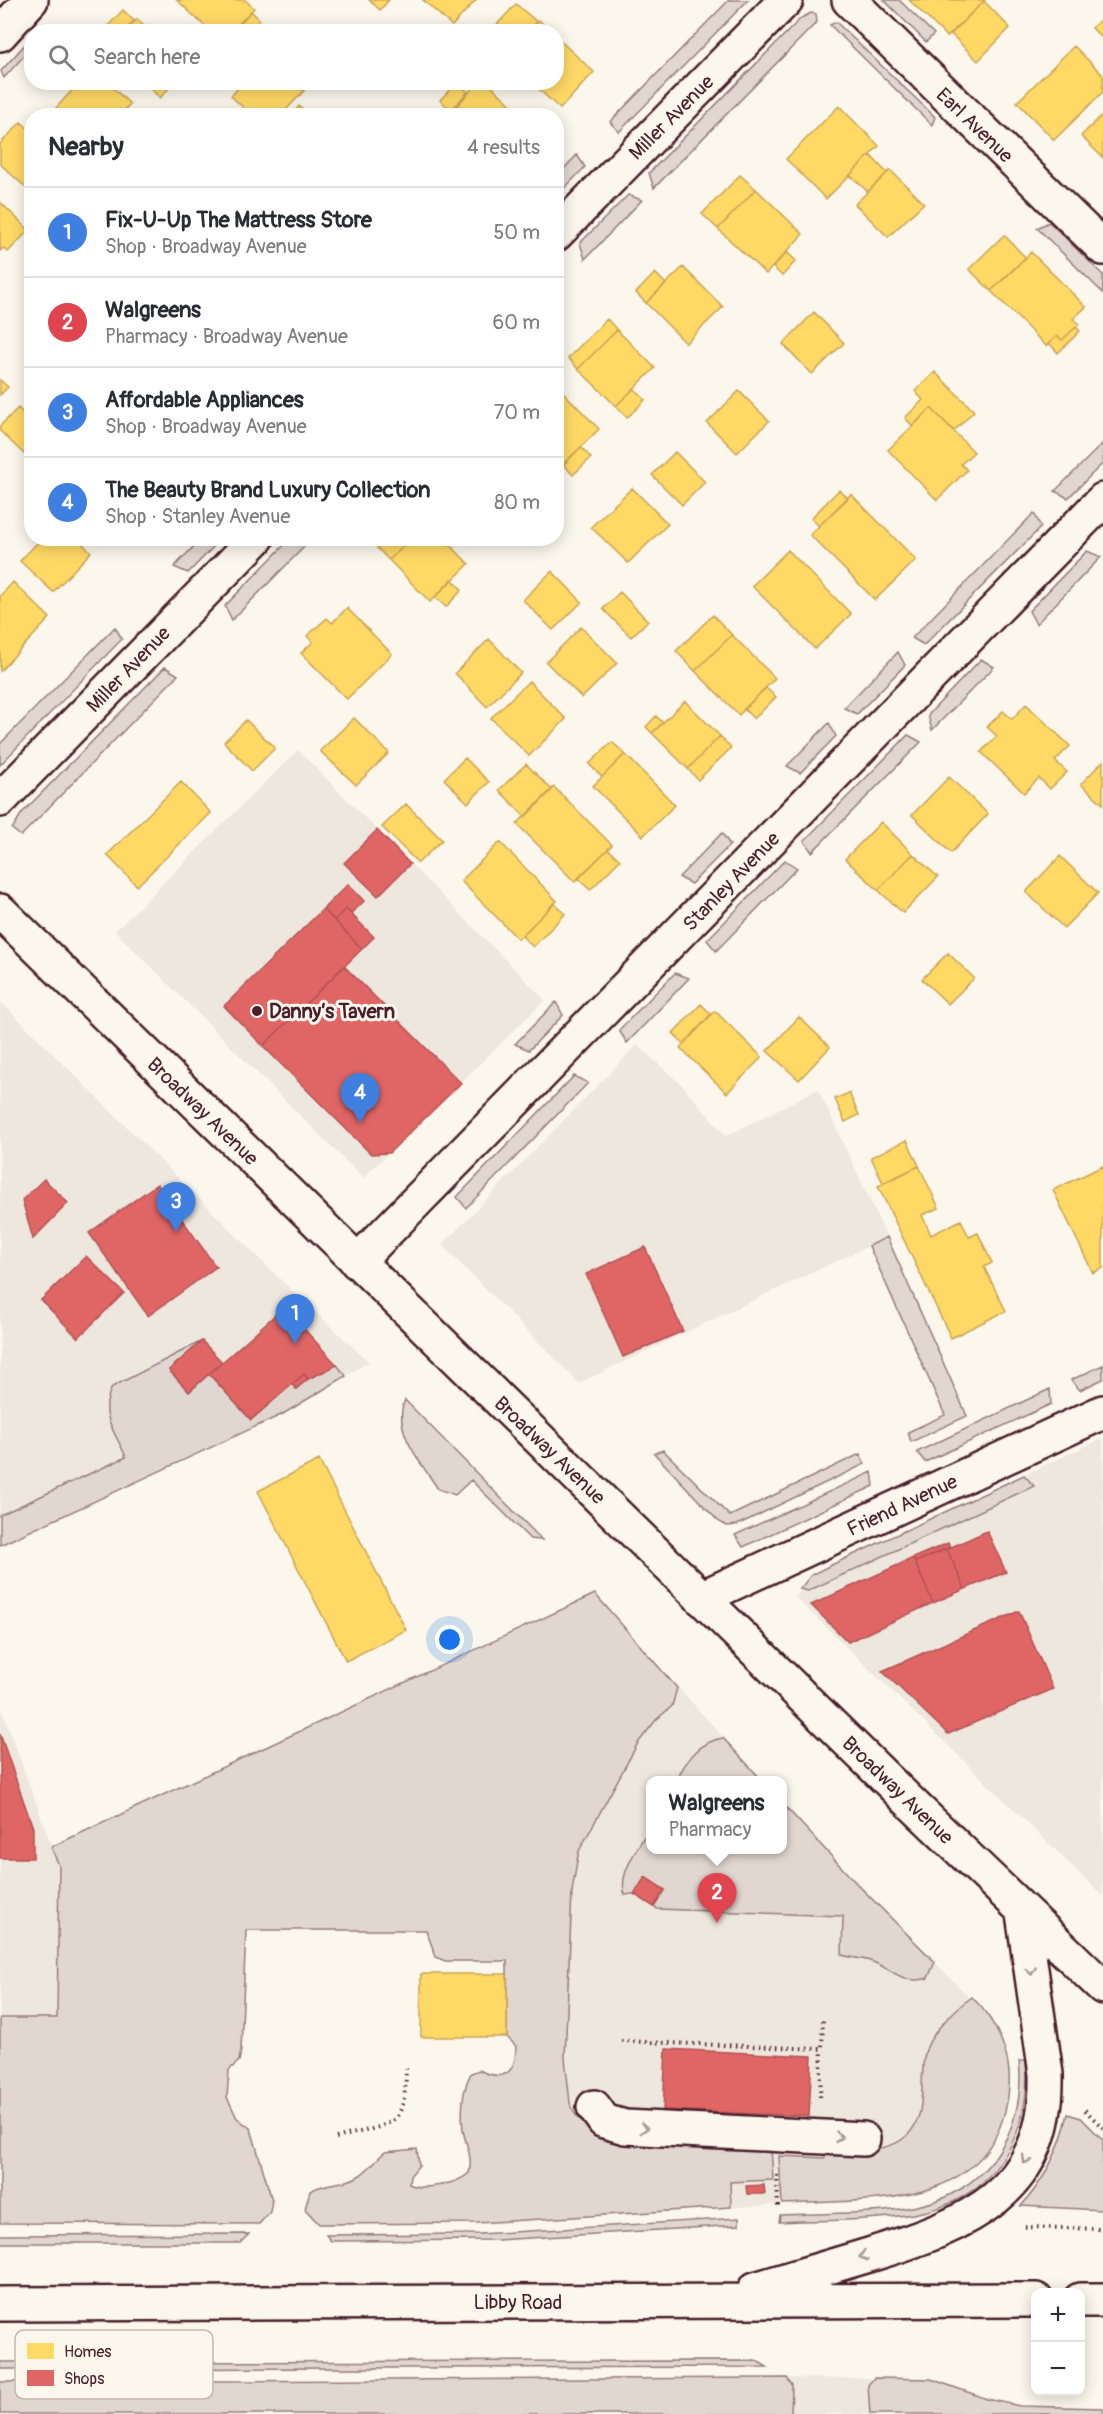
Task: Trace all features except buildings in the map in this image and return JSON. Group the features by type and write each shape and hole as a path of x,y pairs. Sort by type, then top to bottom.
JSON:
{"main road":[{"path":"0,34 31,0"},
{"name":"Miller Avenue","path":"564,226 786,0"},
{"name":"Earl Avenue","path":"849,0 1103,248"},
{"name":"Stanley Avenue","path":"357,1262 1103,500"},
{"name":"Miller Avenue","path":"0,800 249,546"},
{"name":"Broadway Avenue","path":"0,911 1023,1913 1103,1987"},
{"name":"Friend Avenue","path":"701,1598 1103,1412"},
{"path":"716,2301 904,2244 957,2224 989,2204 1014,2179 1040,2134 1046,2098 1046,2074 1023,1913"},
{"path":"594,2106 604,2121 625,2127 863,2139"},
{"name":"Libby Road","path":"0,2304 1031,2300"},
{"path":"1085,2300 1103,2300"}],"path":[{"path":"819,2107 824,2018"},
{"path":"621,2041 822,2049"},
{"path":"336,2138 389,2123 399,2116 406,2098 406,2064"},
{"path":"1079,2103 1103,2128"},
{"path":"1024,2227 1103,2229"}],"shaded area":[{"path":"729,0 748,0 619,132 610,122"},
{"path":"884,0 899,0 934,34 926,42"},
{"path":"811,13 816,14 817,22 654,188 649,173 801,18"},
{"path":"836,22 935,117 932,125 830,25"},
{"path":"24,46 24,56 4,78 1,71"},
{"path":"577,155 585,167 564,189 564,169"},
{"path":"628,195 642,200 585,259 580,243"},
{"path":"1049,222 1103,275 1103,293 1037,228"},
{"path":"1103,443 1103,463 1068,498 1055,491"},
{"path":"1034,513 1041,527 924,645 912,638"},
{"path":"194,546 214,546 188,573 174,567"},
{"path":"283,546 305,546 232,620 225,606"},
{"path":"1087,551 1101,557 1036,624 1029,611"},
{"path":"115,627 122,639 0,765 0,744"},
{"path":"898,652 905,665 857,714 844,708"},
{"path":"981,659 994,667 932,730 928,715"},
{"path":"165,667 178,675 21,836 12,829 22,813"},
{"path":"829,723 836,736 800,773 787,766"},
{"path":"908,735 921,742 812,852 804,841"},
{"path":"298,750 545,1000 363,1178 115,931"},
{"path":"722,833 730,845 691,884 679,877"},
{"path":"785,860 797,868 716,951 707,940"},
{"path":"675,973 689,978 627,1043 619,1030"},
{"path":"0,1001 278,1277 369,1362 283,1414 0,1545"},
{"path":"556,1002 563,1015 529,1050 515,1044"},
{"path":"637,1045 681,1084 726,1136 818,1089 887,1237 579,1383 442,1245"},
{"path":"574,1076 588,1083 466,1208 457,1197"},
{"path":"887,1237 967,1416 911,1442 908,1432 945,1415 869,1246"},
{"path":"202,1341 169,1370 189,1392 209,1374 251,1420 292,1384 296,1389 308,1379 337,1365 346,1376 283,1414 0,1545 0,1515 126,1457 107,1415 108,1397 112,1387"},
{"path":"1103,1365 1103,1379 1080,1390 1071,1380"},
{"path":"1050,1389 1051,1404 925,1462 917,1452"},
{"path":"405,1400 542,1540 530,1539 471,1480 455,1495 438,1489 405,1435 402,1411"},
{"path":"1103,1438 1103,1896 796,1598 806,1580 818,1571"},
{"path":"663,1450 730,1516 860,1454 865,1464 737,1525 727,1526 718,1521 654,1453"},
{"path":"872,1472 874,1486 743,1547 735,1535"},
{"path":"1024,1475 1034,1486 808,1591 800,1589 811,1575"},
{"path":"595,1594 677,1688 672,1706 656,1720 638,1743 579,1851 572,1892 565,2058 570,2103 575,2114 591,2131 771,2147 773,2180 730,2182 731,2207 477,2223 319,2224 305,2209 310,2191 353,2179 363,2173 385,2152 417,2149 419,2165 410,2176 409,2184 415,2186 449,2183 469,2173 470,2156 463,2130 462,2115 468,2080 471,2073 479,2070 488,2074 502,2075 507,2073 514,2063 516,2046 507,2037 507,1961 445,1961 436,1957 426,1930 246,1930 241,2050 239,2061 229,2070 227,2097 237,2118 251,2129 272,2200 270,2212 259,2224 0,2223 0,2018 57,2018 59,1866 51,1847"},
{"path":"647,1653 758,1776 646,1776 646,1854 787,1854 787,1808 857,1884 991,2019 1001,2037 1010,2073 1005,2115 984,2155 947,2184 930,2191 861,2200 548,2218 537,1786"},
{"path":"0,1704 59,1866 57,2019 0,2019"},
{"path":"723,1738 758,1776 678,1776 695,1753 707,1743"},
{"path":"787,1808 857,1884 935,1962 928,1978 911,1980 870,1961 842,1955 843,1916 658,1909 654,1907 665,1890 625,1895 624,1877 646,1833 646,1854 787,1854"},
{"path":"972,1997 996,2030 1009,2068 1008,2096 997,2133 978,2161 952,2179 922,2191 888,2198 782,2204 779,2156 825,2158 826,2149 856,2150 886,2147 899,2142 909,2133 917,2121 921,2104 923,2066 928,2045 944,2022"},
{"path":"1019,2061 1026,2061 1026,2089 1022,2115 1014,2139 1001,2161 985,2180 965,2195 941,2207 913,2214 863,2219 779,2222 780,2215 896,2210 938,2200 960,2189 980,2175 996,2156 1008,2136 1016,2112 1020,2087"},
{"path":"1068,2114 1081,2118 1103,2140 1103,2210 1021,2206 1037,2186 1050,2163 1061,2139"},
{"path":"739,2218 739,2225 497,2240 331,2241 326,2235 479,2234"},
{"path":"249,2234 240,2243 0,2243 0,2235"},
{"path":"757,2361 767,2367 213,2368 213,2362"},
{"path":"0,2362 15,2362 15,2369 0,2369"},
{"path":"787,2378 792,2385 791,2414 0,2414 0,2382 15,2382 15,2399 213,2399 213,2381"},
{"path":"874,2378 931,2379 987,2399 1020,2406 1103,2408 1103,2414 870,2414 868,2385"},
{"path":"917,2378 942,2382 1006,2404 1033,2408 1103,2408 1103,2414 583,2414 583,2379"}],"place":[{"name":"Danny’s Tavern","path":"257,1011"},
{"name":"The Beauty Brand Luxury Collection","path":"360,1123"},
{"name":"Affordable Appliances","path":"176,1232"},
{"name":"Fix-U-Up The Mattress Store","path":"295,1344"},
{"name":"Walgreens","path":"717,1923"}]}
